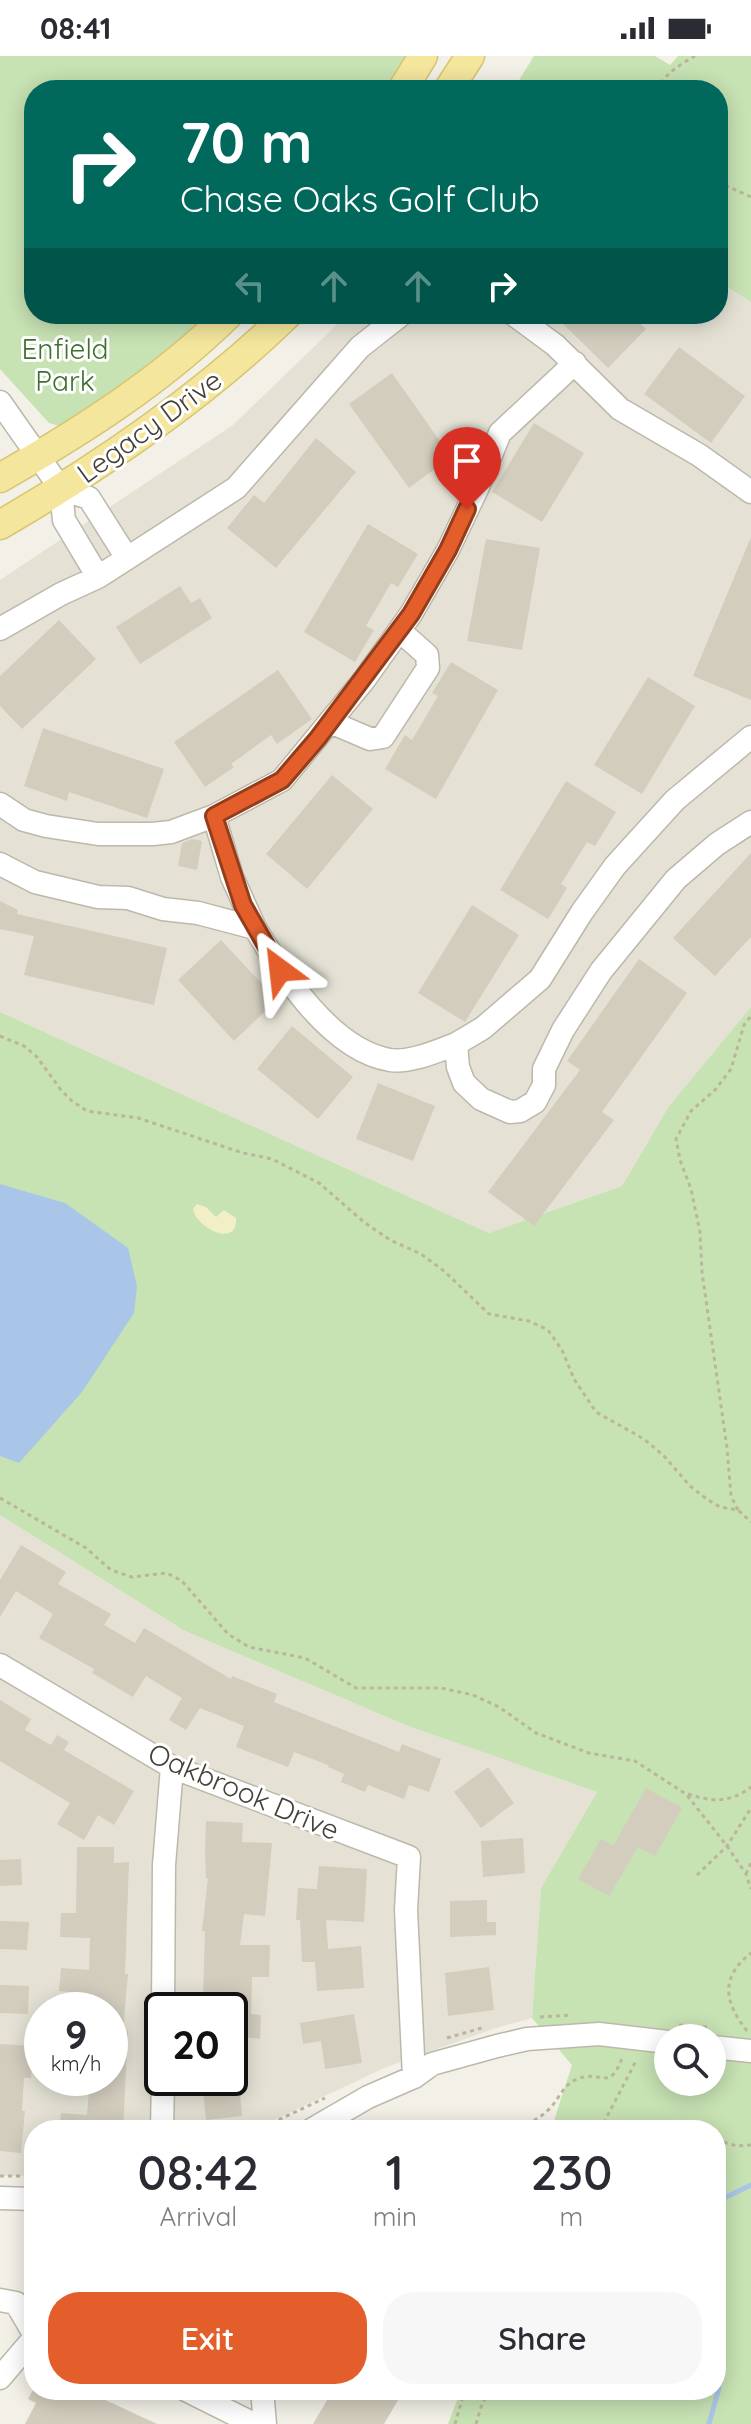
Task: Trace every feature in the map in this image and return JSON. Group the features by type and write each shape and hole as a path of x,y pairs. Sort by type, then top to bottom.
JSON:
{"main road":[{"path":"408,80 423,56"},
{"path":"454,80 470,56"},
{"name":"Legacy Drive","path":"0,478 77,434 135,395 217,324"},
{"name":"Legacy Drive","path":"0,525 61,489 183,404 254,348 278,324"}],"street":[{"path":"0,629 98,577 236,488 360,347 389,324"},
{"path":"526,324 575,363 620,409 699,455 751,492"},
{"path":"0,804 24,820 46,826 98,834 162,833 214,816 282,780 400,631 448,550 500,433 575,363"},
{"path":"0,402 61,489 64,520 98,577"},
{"path":"61,489 89,498 127,558"},
{"path":"330,722 370,739 383,737 428,668 427,655 400,631"},
{"path":"214,816 232,877 255,928 280,970 323,1020 360,1048 393,1061 431,1054 456,1044 483,1028 540,979 615,866 675,800 751,737"},
{"path":"456,1044 458,1067 464,1083 481,1099 510,1112 520,1111 535,1102 544,1085 544,1069 563,1030 601,971 676,879 717,844 751,822"},
{"path":"0,864 35,882 98,897 128,898 163,909 198,913 255,928"},
{"name":"Oakbrook Drive","path":"0,1665 172,1767 409,1857 406,1910 414,2077"},
{"path":"163,1992 164,1865 172,1767"},
{"path":"328,2120 368,2097 414,2077 432,2064 527,2039 599,2034 654,2040"},
{"path":"726,2045 749,2041"},
{"path":"162,2120 163,2096"},
{"path":"0,2198 24,2199"},
{"path":"0,2300 16,2303 24,2318"},
{"path":"0,2378 24,2348"},
{"path":"206,2400 254,2424"},
{"path":"263,2400 265,2424"}],"path":[{"path":"662,80 695,56"},
{"path":"728,187 751,197"},
{"path":"751,1016 744,1025 731,1069 715,1090 691,1111 676,1139 700,1232 702,1272 731,1496 738,1510 751,1522"},
{"path":"0,1036 24,1046 37,1057 61,1090 87,1111 138,1118 243,1153 272,1159 319,1183 365,1223 444,1271 489,1314 529,1321 548,1330 596,1412 644,1439 708,1500 720,1507 738,1510"},
{"path":"0,1498 86,1548 111,1570 132,1577 167,1573 182,1581 228,1634 249,1647 305,1658 356,1688 441,1688 473,1695 499,1707 536,1733 589,1753 635,1761 686,1794 707,1801 729,1799 751,1787"},
{"path":"686,1794 727,1846 746,1874 751,1889"},
{"path":"697,1875 727,1846 751,1808"},
{"path":"746,1874 751,1863"},
{"path":"749,2041 731,2009 729,1991 737,1968 751,1953"},
{"path":"531,2120 549,2110 558,2094 574,2080 608,2079 616,2074 623,2056"},
{"path":"605,2120 637,2059"},
{"path":"726,2143 751,2145"},
{"path":"0,2176 24,2176"},
{"path":"455,2424 462,2400"},
{"path":"476,2424 484,2400"}],"shaded area":[{"path":"728,287 751,302 751,1007 669,1106 622,1186 489,1233 0,1012 0,580 233,425 338,324 728,324"},
{"path":"0,1515 185,1631 408,1726 597,1792 541,1888 532,2018 384,2068 274,2120 24,2120 24,2176 0,2176"}],"green space":[{"name":"Enfield Park","path":"0,56 413,56 398,80 24,80 24,324 199,324 139,375 60,426 49,423 0,369"},
{"path":"534,56 655,56 670,65 678,56 751,56 751,302 728,287 728,80 519,80"},
{"path":"751,1007 751,2424 448,2424 457,2400 726,2400 726,2120 554,2120 572,2065 532,2018 541,1888 597,1792 408,1726 185,1631 0,1515 0,1012 489,1233 622,1186 669,1106"}],"sand":[{"path":"197,1204 206,1207 216,1217 224,1210 236,1218 235,1227 224,1234 208,1228 196,1216 193,1209"}],"water":[{"path":"0,1184 65,1203 128,1248 137,1286 134,1313 82,1392 19,1463 0,1456"}],"building":[{"path":"563,324 641,324 646,329 608,368"},
{"path":"679,347 745,396 711,443 644,394"},
{"path":"392,373 451,457 409,488 349,404"},
{"path":"534,423 584,453 542,522 492,492"},
{"path":"316,438 356,472 276,568 227,528 254,495 264,503"},
{"path":"368,524 418,554 398,587 391,583 366,626 374,630 355,662 304,632"},
{"path":"751,537 751,700 693,676"},
{"path":"486,539 540,548 522,650 467,641"},
{"path":"180,586 191,603 200,598 212,618 140,664 116,627"},
{"path":"59,620 96,659 22,729 0,706 0,676"},
{"path":"451,662 498,690 436,799 385,769 405,735 412,740 438,696 432,693"},
{"path":"278,670 312,719 277,744 271,735 205,787 174,742"},
{"path":"648,677 695,706 642,794 594,765"},
{"path":"43,728 164,769 147,818 69,792 67,801 24,786"},
{"path":"332,775 373,809 307,889 266,854"},
{"path":"566,781 616,812 595,846 587,842 561,884 567,888 548,919 500,890"},
{"path":"192,839 202,841 197,870 178,866 182,843"},
{"path":"751,853 751,937 715,976 673,938"},
{"path":"0,901 18,910 17,914 167,948 154,1005 24,975 34,936 0,929"},
{"path":"472,905 519,935 465,1022 418,993"},
{"path":"221,940 277,1000 234,1041 178,980"},
{"path":"639,959 687,993 602,1112 614,1120 534,1226 488,1192 580,1070 567,1061"},
{"path":"292,1026 353,1077 318,1119 257,1069"},
{"path":"378,1083 435,1106 413,1161 356,1139"},
{"path":"21,1545 66,1572 58,1584 111,1614 104,1625 135,1643 144,1628 231,1679 232,1676 277,1694 274,1702 399,1752 402,1744 441,1759 429,1792 409,1785 404,1799 368,1785 365,1792 341,1782 344,1774 294,1752 288,1767 236,1747 244,1726 200,1708 186,1730 169,1720 182,1698 146,1676 133,1697 92,1673 94,1669 39,1638 53,1614 16,1591 0,1617 0,1580"},
{"path":"0,1700 31,1719 25,1730 51,1745 57,1735 69,1742 64,1750 134,1791 114,1825 98,1815 84,1840 57,1824 70,1803 0,1761"},
{"path":"488,1767 514,1803 481,1828 454,1792"},
{"path":"646,1788 682,1808 655,1856 638,1847 609,1896 578,1879 601,1839 613,1846"},
{"path":"206,1821 243,1823 242,1842 272,1843 265,1916 244,1914 240,1945 270,1945 269,1977 252,1977 251,2014 261,2015 260,2039 248,2038 248,1992 203,1992 205,1931 202,1931 208,1878"},
{"path":"523,1838 525,1873 483,1877 481,1841"},
{"path":"77,1847 114,1847 114,1863 129,1862 126,1992 59,1991 61,1968 89,1970 90,1938 60,1937 61,1913 76,1913"},
{"path":"21,1859 22,1885 0,1886 0,1860"},
{"path":"319,1866 367,1869 364,1922 326,1920 328,1949 361,1946 364,1988 317,1991 315,1962 302,1962 300,1920 296,1920 298,1888 317,1889"},
{"path":"487,1900 487,1922 496,1922 496,1935 450,1937 450,1901"},
{"path":"0,1921 29,1922 27,1950 0,1949"},
{"path":"489,1967 494,2010 448,2016 445,1973"},
{"path":"0,1985 29,1986 29,1992 24,1992 24,2014 0,2013"},
{"path":"354,2014 362,2063 325,2069 321,2041 303,2044 300,2023"},
{"path":"0,2044 24,2045 22,2111 25,2111 21,2153 0,2151"},
{"path":"89,2096 125,2096 124,2120 60,2120 61,2113 87,2115"},
{"path":"204,2096 240,2096 242,2116 206,2120"},
{"path":"30,2400 105,2400 157,2424 25,2424 36,2403"},
{"path":"327,2400 398,2400 384,2424 313,2424"}],"waterway":[{"path":"726,2197 751,2185"},
{"path":"709,2424 716,2400"}],"route":[{"path":"280,970 243,905 214,816 282,780 318,738 411,614 448,550 467,509"}]}
